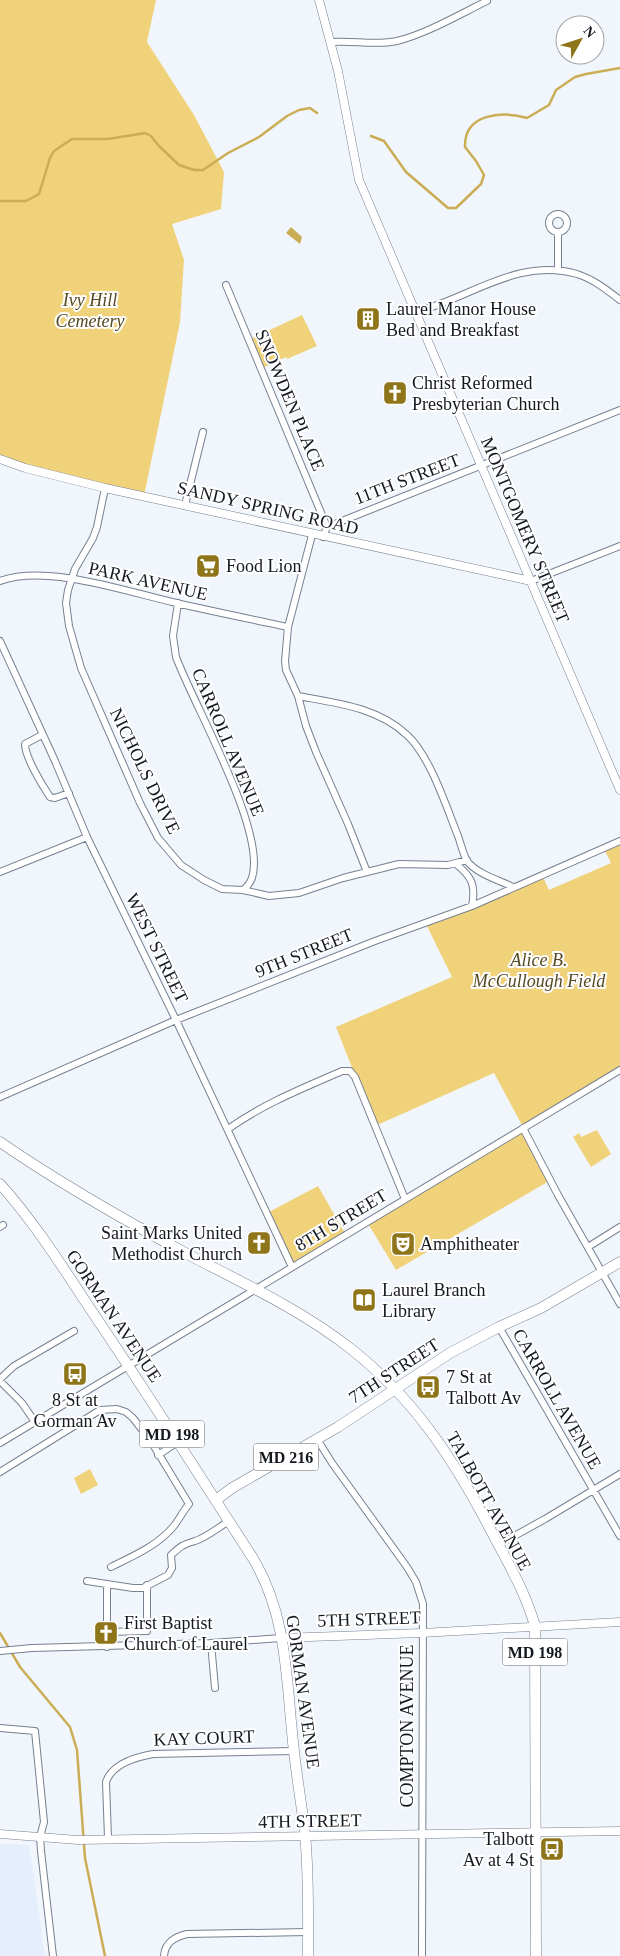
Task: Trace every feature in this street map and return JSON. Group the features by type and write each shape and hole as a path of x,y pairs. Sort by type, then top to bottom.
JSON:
{"main road":[{"name":"TALBOTT AVENUE","path":"0,1142 104,1206 298,1314 350,1348 394,1388 443,1447 471,1493 498,1545 528,1607 534,1626 536,1956"},
{"name":"GORMAN AVENUE","path":"0,1184 23,1211 129,1367 216,1500 268,1585 275,1607 290,1693 294,1751 306,1836 308,1956"},
{"name":"7TH STREET","path":"216,1500 232,1488 317,1439 450,1353 499,1327 541,1308 620,1262"}],"street":[{"name":"MONTGOMERY STREET","path":"320,0 331,42 359,180 620,790"},
{"path":"331,42 379,43 397,41 487,2"},
{"path":"558,232 558,271"},
{"path":"416,312 442,304 514,274 542,270 578,274 594,282 620,300"},
{"name":"SNOWDEN PLACE","path":"226,285 327,527"},
{"name":"11TH STREET","path":"327,527 620,410"},
{"path":"185,505 203,432"},
{"name":"SANDY SPRING ROAD","path":"0,459 25,468 104,488 312,535 530,581"},
{"name":"NICHOLS DRIVE","path":"104,488 97,527 93,538 75,569 72,579 66,603 69,626 74,648 98,708 149,821 169,852 193,874 222,889 243,890 259,895 284,896 299,893 343,878 399,864 456,864 467,860"},
{"path":"323,537 327,527"},
{"path":"312,535 288,627 286,670 298,696 306,726 368,872"},
{"path":"530,581 620,546"},
{"name":"PARK AVENUE","path":"0,581 33,575 72,579 288,627"},
{"name":"CARROLL AVENUE","path":"178,603 173,636 176,657 240,803 250,835 252,879 243,890"},
{"name":"WEST STREET","path":"0,640 87,837 228,1129 292,1267"},
{"path":"298,696 348,705 368,711 407,735 424,758 467,860 480,872 513,887"},
{"path":"42,735 25,744 32,764 50,797 55,798 69,793"},
{"path":"0,872 87,837"},
{"name":"9TH STREET","path":"0,1097 176,1020 384,938 472,906 620,841"},
{"path":"456,864 472,882 474,889 472,906"},
{"path":"228,1129 259,1109 290,1093 342,1071 350,1071 355,1077 406,1199"},
{"name":"8TH STREET","path":"0,1444 523,1128 619,1073"},
{"path":"523,1128 558,1195 620,1304"},
{"path":"588,1246 620,1227"},
{"name":"CARROLL AVENUE","path":"499,1327 592,1491 620,1536"},
{"path":"35,1422 22,1404 0,1380 14,1366 74,1331"},
{"path":"0,1472 100,1410 110,1408 126,1412 133,1418 152,1443 189,1504 174,1526 161,1538 147,1548 111,1566"},
{"name":"COMPTON AVENUE","path":"317,1439 332,1463 407,1567 416,1582 423,1604 422,1956"},
{"path":"158,1455 178,1442"},
{"path":"498,1545 546,1519 620,1474"},
{"path":"87,1581 143,1588 168,1576 172,1568 171,1555 180,1547 188,1542 195,1541 229,1521"},
{"path":"107,1584 107,1647"},
{"path":"107,1632 147,1631 147,1585"},
{"name":"5TH STREET","path":"0,1651 211,1643 620,1622"},
{"path":"211,1643 215,1688"},
{"path":"0,1728 35,1731 44,1822 40,1837 53,1956"},
{"name":"KAY COURT","path":"108,1838 106,1782 108,1776 136,1757 153,1754 294,1751"},
{"name":"4TH STREET","path":"0,1834 78,1840 108,1838 620,1831"},
{"path":"164,1956 170,1941 187,1934 308,1932"}],"shaded area":[{"path":"291,227 302,237 300,244 286,233"},
{"path":"0,1844 29,1845 45,1956 0,1956"}],"green space":[{"name":"Ivy Hill Cemetery","path":"0,0 156,0 147,42 194,115 224,172 221,209 172,224 184,260 180,322 144,496 83,483 0,457"},
{"path":"302,315 317,346 260,369 248,340"},
{"name":"Alice B. McCullough Field","path":"620,841 620,1070 524,1128 551,1180 396,1270 367,1222 523,1127 494,1073 375,1126 336,1027 452,977 425,922 542,875 549,890 611,863 604,849"},
{"path":"597,1130 611,1154 591,1167 573,1137 579,1133 581,1137"},
{"path":"318,1186 346,1235 292,1267 267,1213"},
{"path":"90,1469 98,1485 81,1494 74,1478"}],"waterway":[{"path":"371,136 384,141 406,172 448,208 456,208 481,184 484,175 465,147 466,136 471,127 478,121 496,115 527,118 549,105 556,90 575,77 620,68"},
{"path":"0,201 26,201 39,194 54,151 72,139 108,139 145,133 151,136 179,165 194,170 203,170 228,153 259,137 287,116 299,110 310,108 317,113"},
{"path":"0,1633 20,1667 70,1727 77,1750 85,1858 105,1956"}],"place":[{"name":"Laurel Manor House Bed and Breakfast","path":"368,319"},
{"name":"Christ Reformed Presbyterian Church","path":"395,393"},
{"name":"Food Lion","path":"208,566"},
{"name":"Saint Marks United Methodist Church","path":"259,1243"},
{"name":"Amphitheater","path":"403,1244"},
{"name":"Laurel Branch Library","path":"364,1300"},
{"name":"8 St at Gorman Av","path":"75,1374"},
{"name":"7 St at Talbott Av","path":"428,1387"},
{"name":"First Baptist Church of Laurel","path":"106,1633"},
{"name":"Talbott Av at 4 St","path":"552,1849"}]}
